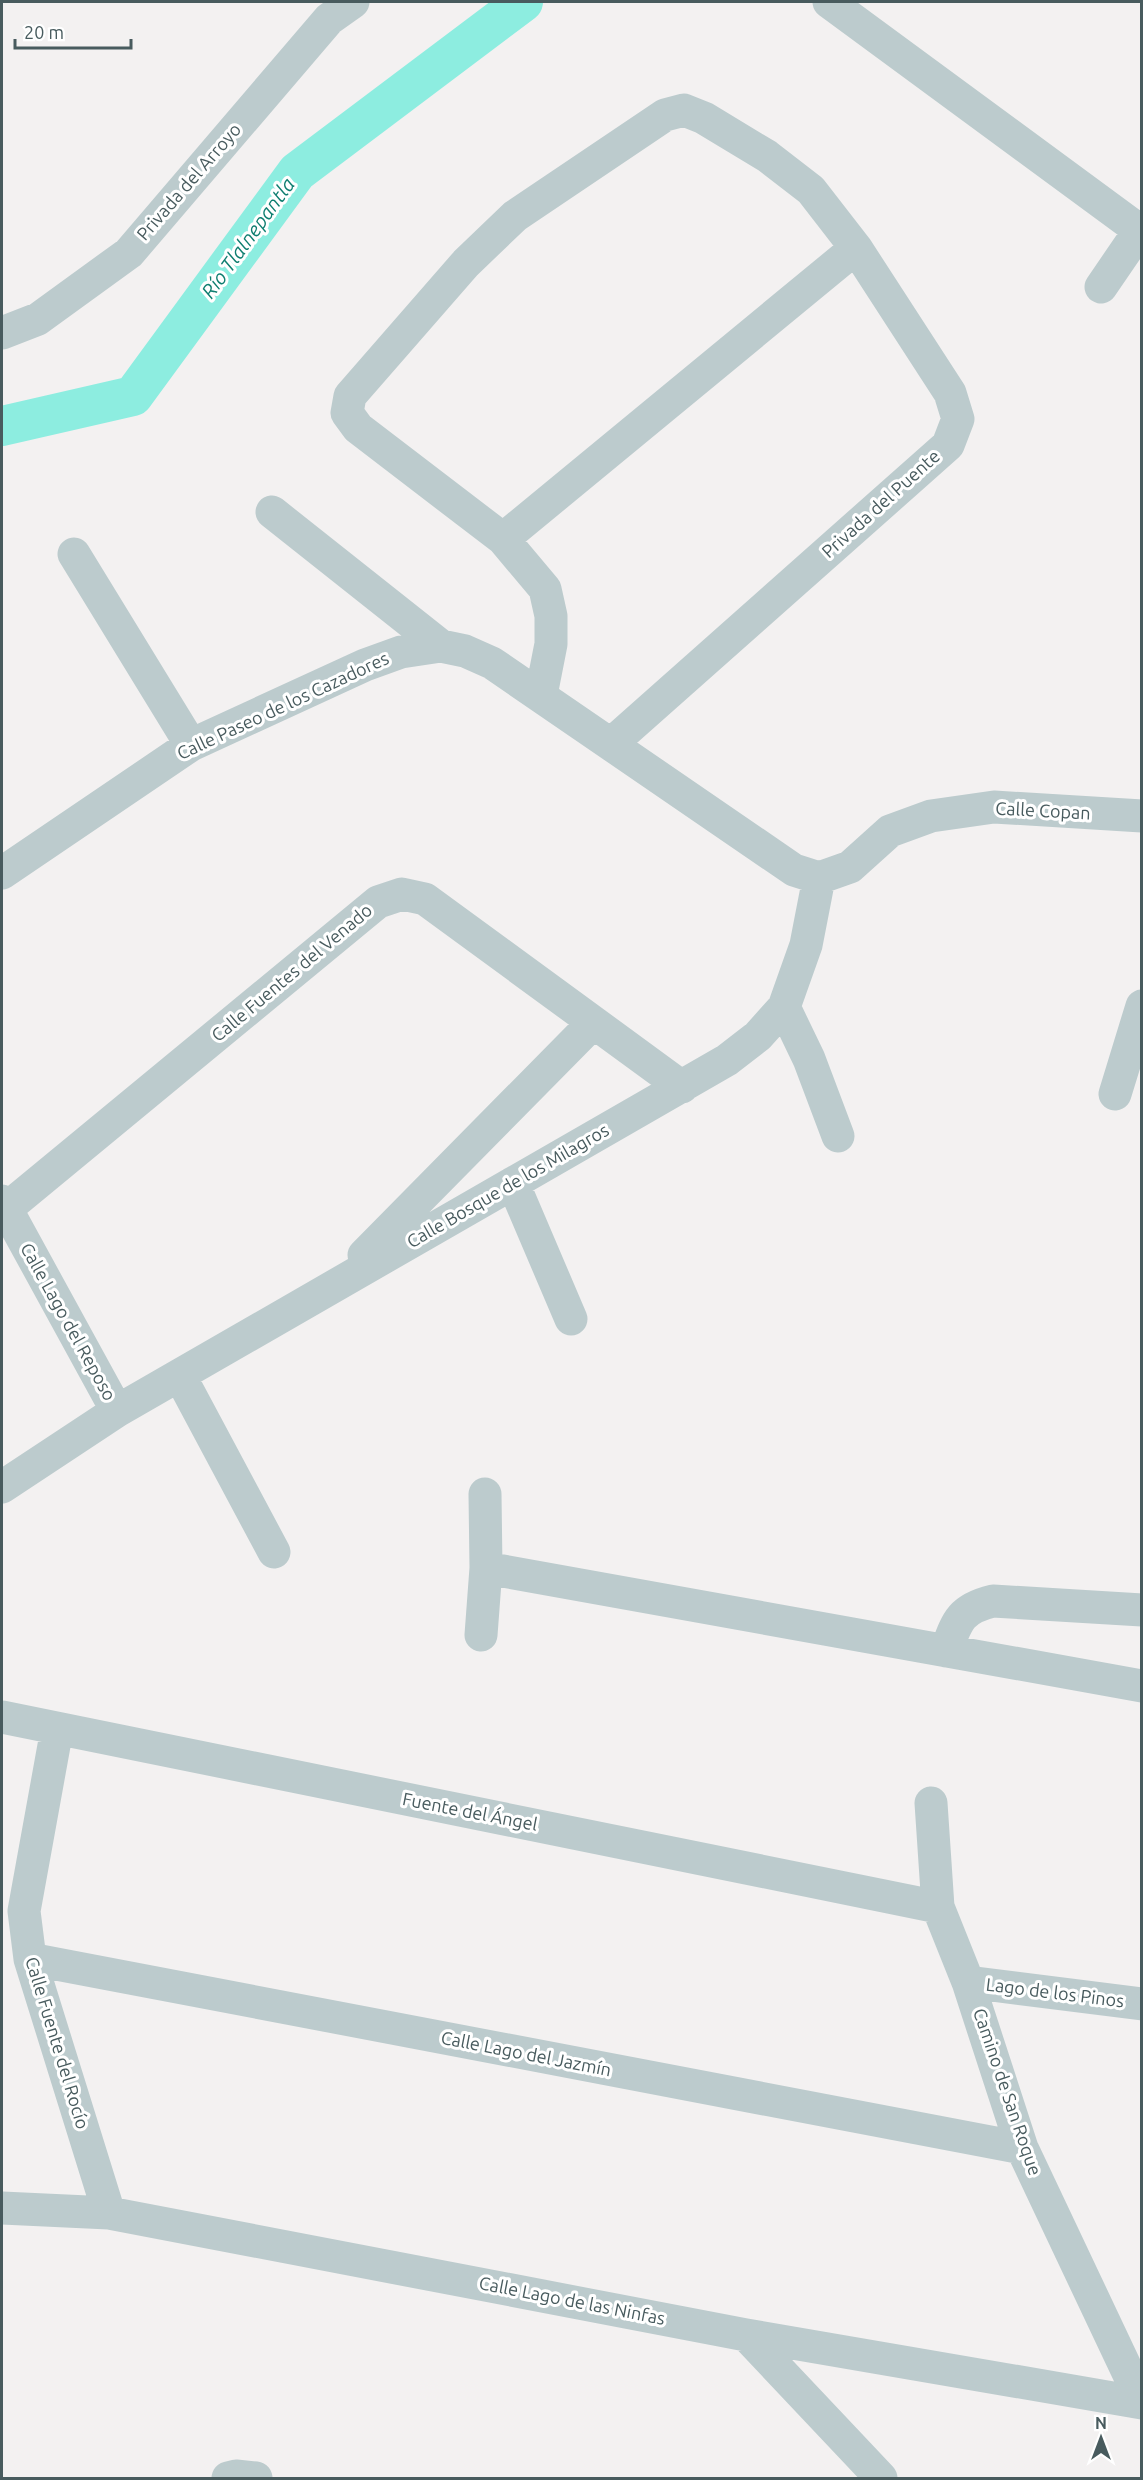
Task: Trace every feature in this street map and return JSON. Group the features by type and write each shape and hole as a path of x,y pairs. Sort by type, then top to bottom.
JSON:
{"street":[{"name":"Privada del Arroyo","path":"2,333 38,319 129,253 329,19 353,2"},
{"path":"829,2 1140,229 1101,287"},
{"name":"Privada del Puente","path":"504,539 357,428 346,413 350,396 466,263 515,216 665,115 684,110 704,118 767,156 811,190 856,248 950,393 958,419 948,445 610,744"},
{"path":"541,695 551,644 551,616 545,589 504,539 856,248"},
{"path":"272,512 441,646"},
{"path":"74,554 191,745"},
{"name":"Calle Paseo de los Cazadores","path":"2,873 191,745 365,665 401,652 441,646 465,651 492,663 794,870 819,878"},
{"name":"Calle Copan","path":"819,878 850,867 890,831 931,816 994,807 1142,816"},
{"path":"819,878 806,945 784,1007 809,1059 838,1136"},
{"name":"Calle Fuentes del Venado","path":"4,1205 378,902 402,894 425,899 682,1087"},
{"path":"1115,1094 1142,1006"},
{"name":"Calle Bosque de los Milagros","path":"2,1487 117,1411 727,1060 758,1036 784,1007"},
{"name":"Calle Bosque de los Milagros","path":"335,1284 593,1023"},
{"path":"513,1183 571,1319"},
{"name":"Calle Lago del Reposo","path":"4,1205 117,1411"},
{"path":"180,1376 274,1552"},
{"path":"481,1635 486,1568 485,1494"},
{"path":"486,1568 1142,1686"},
{"path":"946,1651 957,1621 971,1606 993,1601 1142,1610"},
{"name":"Fuente del Ángel","path":"2,1717 938,1907"},
{"name":"Calle Fuente del Rocío","path":"57,1729 24,1911 30,1959 109,2213"},
{"name":"Camino de San Roque","path":"931,1803 938,1907 968,1982 1022,2148 1142,2402"},
{"name":"Calle Lago del Jazmín","path":"30,1959 1022,2148"},
{"name":"Lago de los Pinos","path":"968,1982 1142,2004"},
{"name":"Calle Lago de las Ninfas","path":"2,2208 109,2213 746,2335 1142,2402"},
{"path":"746,2335 881,2478"}],"waterway":[{"name":"Río Tlalnepantla","path":"2,426 133,396 297,172 523,2"}]}
